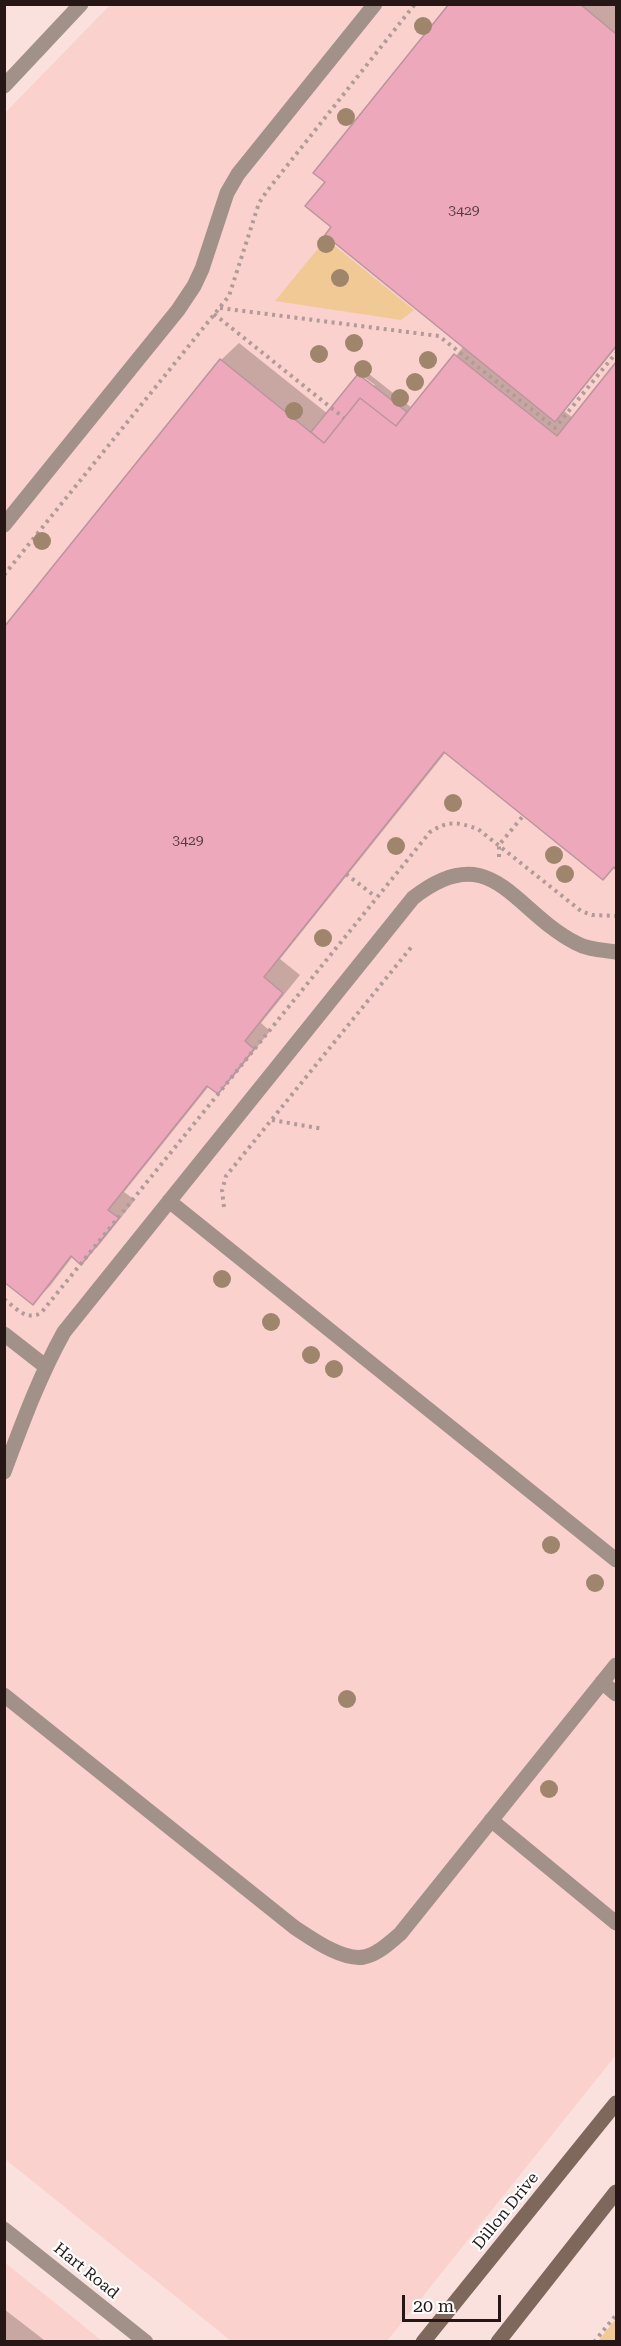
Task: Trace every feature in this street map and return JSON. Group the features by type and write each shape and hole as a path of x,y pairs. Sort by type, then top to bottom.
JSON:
{"main road":[{"name":"Dillon Drive","path":"423,2342 616,2103"},
{"path":"498,2342 616,2192"}],"street":[{"path":"4,86 81,4"},
{"path":"4,525 178,310 194,286 208,255 227,193 238,174 375,4"},
{"path":"4,1472 45,1366 64,1332 413,898 431,884 449,876 471,874 490,879 577,944 616,952"},
{"path":"169,1201 616,1560"},
{"path":"4,1334 45,1366"},
{"path":"4,1695 294,1927 321,1945 344,1954 363,1957 383,1948 400,1934 616,1665"},
{"path":"602,1682 616,1694"},
{"path":"491,1820 616,1923"},
{"name":"Hart Road","path":"4,2229 146,2342"}],"path":[{"path":"219,308 439,336 555,428 616,353"},
{"path":"214,314 344,418"},
{"path":"499,885 499,845 523,816"},
{"path":"346,874 399,915"},
{"path":"4,1299 27,1317 41,1313 377,897"},
{"path":"224,1207 222,1191 226,1176 413,945"},
{"path":"271,1120 323,1129"},
{"path":"594,2342 616,2315"}],"shaded area":[{"path":"110,5 616,5 616,2055 387,2341 231,2341 5,2159 4,114"},
{"path":"326,239 414,310 401,320 275,301"},
{"path":"4,2262 64,2310 102,2341 5,2341"},
{"path":"616,2319 616,2341 598,2341"}],"building":[{"path":"449,4 580,4 616,34 616,346 555,422 325,235 331,227 305,206 325,182 313,173"},
{"path":"454,354 557,436 616,362 616,870 614,867 603,880 444,752 264,977 283,993 245,1041 254,1049 218,1094 207,1086 108,1210 119,1218 81,1265 71,1256 33,1305 4,1282 4,627 220,359 324,443 360,398 396,426"},
{"path":"358,374 407,412 396,426 360,398 324,443 311,432"}]}
